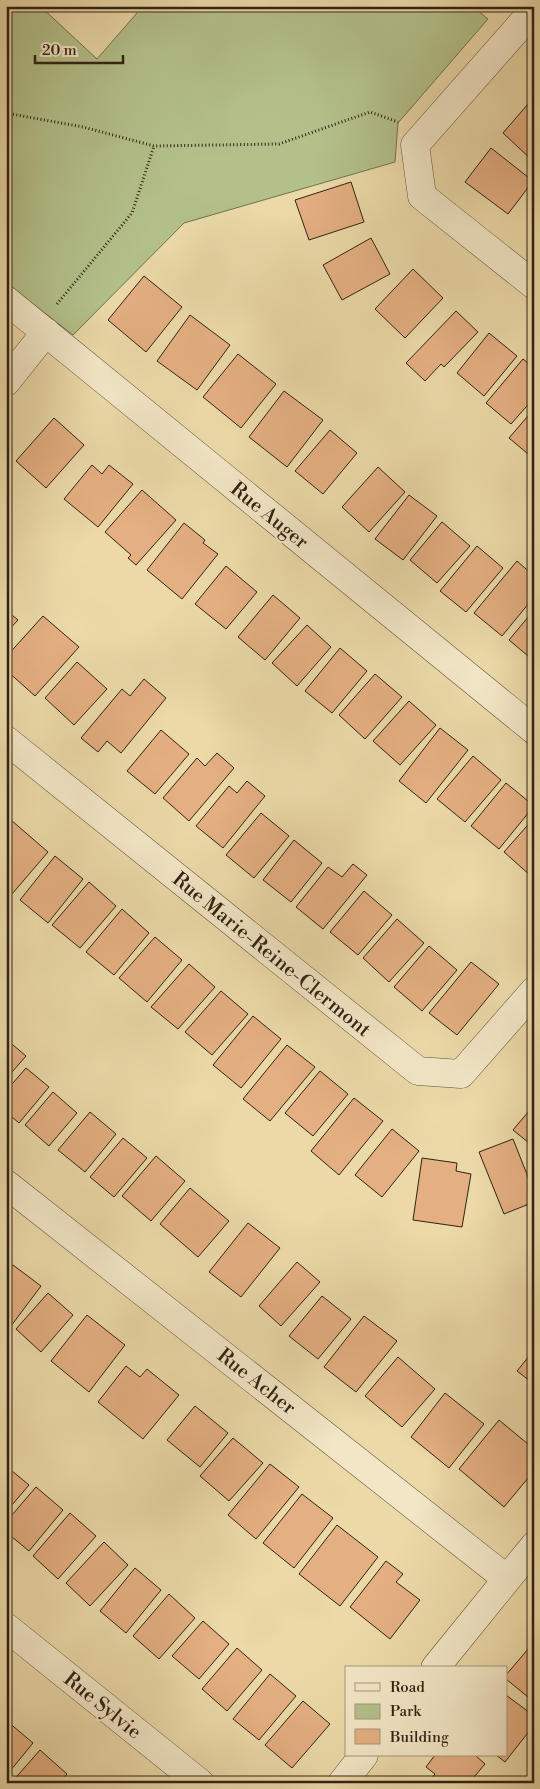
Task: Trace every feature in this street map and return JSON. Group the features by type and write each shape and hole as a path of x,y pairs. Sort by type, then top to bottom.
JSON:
{"street":[{"path":"534,10 415,145 422,196 534,285"},
{"name":"Rue Auger","path":"6,300 534,730"},
{"path":"6,382 42,329"},
{"name":"Rue Marie-Reine-Clermont","path":"6,740 418,1071 461,1074 534,991"},
{"name":"Rue Acher","path":"6,1184 507,1579"},
{"path":"437,1666 534,1546"},
{"name":"Rue Sylvie","path":"6,1627 200,1783"},
{"path":"342,1783 363,1756"}],"path":[{"path":"6,113 84,127 154,146 279,144 370,112 403,124 422,137"},
{"path":"42,329 132,213 154,146"}],"green space":[{"path":"6,6 40,6 97,59 143,6 472,6 488,19 398,123 395,162 184,223 73,335 6,283"}],"building":[{"path":"528,104 534,109 534,162 503,133"},
{"path":"491,148 533,181 508,214 465,182"},
{"path":"351,182 364,222 309,240 295,200"},
{"path":"371,238 390,274 342,300 323,265"},
{"path":"413,269 443,298 405,338 375,309"},
{"path":"144,276 182,307 146,352 108,320"},
{"path":"456,311 478,332 444,367 441,364 425,381 406,363"},
{"path":"190,315 230,345 197,390 157,361"},
{"path":"489,333 517,356 484,396 457,373"},
{"path":"238,354 276,384 241,428 203,397"},
{"path":"523,359 534,368 534,398 511,424 486,403"},
{"path":"284,391 323,420 287,467 249,437"},
{"path":"534,409 534,459 509,438"},
{"path":"54,418 84,445 46,488 16,461"},
{"path":"330,430 357,453 323,494 295,471"},
{"path":"92,465 102,474 109,465 133,484 98,527 64,499"},
{"path":"378,467 405,492 369,532 342,507"},
{"path":"142,490 176,520 136,565 128,558 131,555 105,532"},
{"path":"409,495 437,516 403,560 375,539"},
{"path":"442,522 470,546 437,583 410,560"},
{"path":"184,523 205,540 203,543 218,554 182,599 147,570"},
{"path":"477,546 503,568 466,612 440,591"},
{"path":"517,561 534,576 534,597 502,636 474,613"},
{"path":"226,566 257,592 226,629 195,604"},
{"path":"273,595 300,618 265,660 238,637"},
{"path":"6,610 18,620 6,633"},
{"path":"534,610 534,661 509,640"},
{"path":"43,616 79,647 35,696 6,670 6,657"},
{"path":"307,625 331,647 297,686 272,663"},
{"path":"340,648 367,671 332,713 305,691"},
{"path":"77,662 107,689 74,725 45,698"},
{"path":"375,674 402,697 365,739 339,715"},
{"path":"144,679 166,698 121,753 107,741 98,752 81,738 122,689 130,696"},
{"path":"409,701 436,725 400,765 373,741"},
{"path":"440,728 468,750 426,803 399,781"},
{"path":"161,730 189,754 155,794 127,771"},
{"path":"217,753 234,768 189,821 163,798 197,758 205,766"},
{"path":"473,756 501,780 465,822 437,799"},
{"path":"247,781 265,796 223,848 196,826 229,786 237,793"},
{"path":"506,783 534,806 499,849 471,826"},
{"path":"261,813 289,836 254,878 226,855"},
{"path":"534,818 534,873 531,876 504,852"},
{"path":"11,820 48,852 6,901 6,825"},
{"path":"294,840 322,863 291,902 263,880"},
{"path":"55,856 83,879 48,923 20,900"},
{"path":"353,864 367,875 323,929 296,907 328,867 342,877"},
{"path":"89,882 116,906 80,948 52,925"},
{"path":"364,891 392,915 358,955 330,932"},
{"path":"122,909 149,933 114,975 86,952"},
{"path":"397,919 424,943 389,982 363,958"},
{"path":"155,937 182,960 147,1002 119,978"},
{"path":"429,946 457,970 422,1011 394,987"},
{"path":"471,962 499,984 457,1035 429,1013"},
{"path":"189,964 215,987 178,1029 151,1007"},
{"path":"221,991 248,1014 212,1055 185,1032"},
{"path":"253,1016 281,1039 241,1088 213,1065"},
{"path":"6,1039 26,1056 6,1079"},
{"path":"287,1045 315,1067 270,1121 243,1099"},
{"path":"26,1068 49,1087 19,1123 6,1112 6,1091"},
{"path":"320,1071 348,1094 313,1136 285,1113"},
{"path":"53,1092 77,1113 49,1146 25,1125"},
{"path":"354,1098 383,1121 339,1175 311,1151"},
{"path":"534,1105 534,1147 513,1130"},
{"path":"90,1112 116,1134 85,1172 58,1150"},
{"path":"392,1129 419,1151 382,1197 355,1175"},
{"path":"123,1138 147,1158 114,1197 90,1177"},
{"path":"513,1139 534,1192 534,1202 504,1214 479,1152"},
{"path":"156,1156 185,1181 151,1221 122,1196"},
{"path":"422,1158 457,1163 456,1171 471,1174 462,1227 413,1220"},
{"path":"190,1188 229,1221 198,1257 160,1224"},
{"path":"248,1223 280,1248 241,1297 209,1272"},
{"path":"297,1262 320,1282 281,1326 259,1306"},
{"path":"13,1265 41,1286 11,1326 6,1322 6,1274"},
{"path":"48,1293 73,1315 41,1352 16,1329"},
{"path":"322,1296 351,1319 318,1359 289,1336"},
{"path":"87,1315 125,1345 89,1392 51,1361"},
{"path":"364,1316 397,1341 356,1392 324,1367"},
{"path":"534,1350 534,1384 517,1371"},
{"path":"398,1357 435,1389 402,1427 365,1396"},
{"path":"126,1366 140,1377 147,1369 179,1395 143,1439 98,1402"},
{"path":"445,1393 484,1424 449,1468 411,1437"},
{"path":"195,1406 228,1433 200,1467 167,1440"},
{"path":"499,1420 534,1449 534,1471 504,1507 459,1469"},
{"path":"233,1438 263,1463 229,1501 200,1476"},
{"path":"270,1464 299,1487 256,1539 228,1515"},
{"path":"6,1466 29,1485 6,1512"},
{"path":"36,1487 63,1510 29,1551 6,1532 6,1522"},
{"path":"302,1494 333,1518 294,1568 263,1543"},
{"path":"70,1513 96,1536 58,1579 33,1556"},
{"path":"337,1525 378,1557 340,1606 299,1574"},
{"path":"104,1542 128,1565 90,1606 66,1583"},
{"path":"386,1561 403,1574 396,1582 420,1600 390,1639 350,1607"},
{"path":"135,1568 161,1590 126,1633 100,1611"},
{"path":"169,1594 195,1618 159,1659 133,1636"},
{"path":"203,1621 229,1644 199,1679 172,1656"},
{"path":"534,1642 534,1702 508,1681 508,1673"},
{"path":"237,1648 262,1670 227,1711 202,1689"},
{"path":"270,1674 296,1696 259,1740 233,1719"},
{"path":"508,1696 534,1716 534,1725 505,1762 497,1756 508,1756"},
{"path":"303,1701 330,1724 292,1768 265,1745"},
{"path":"6,1722 33,1743 6,1776"},
{"path":"40,1750 67,1774 59,1783 11,1783"},
{"path":"434,1756 476,1756 485,1764 469,1783 428,1783 435,1774 426,1767"}]}
